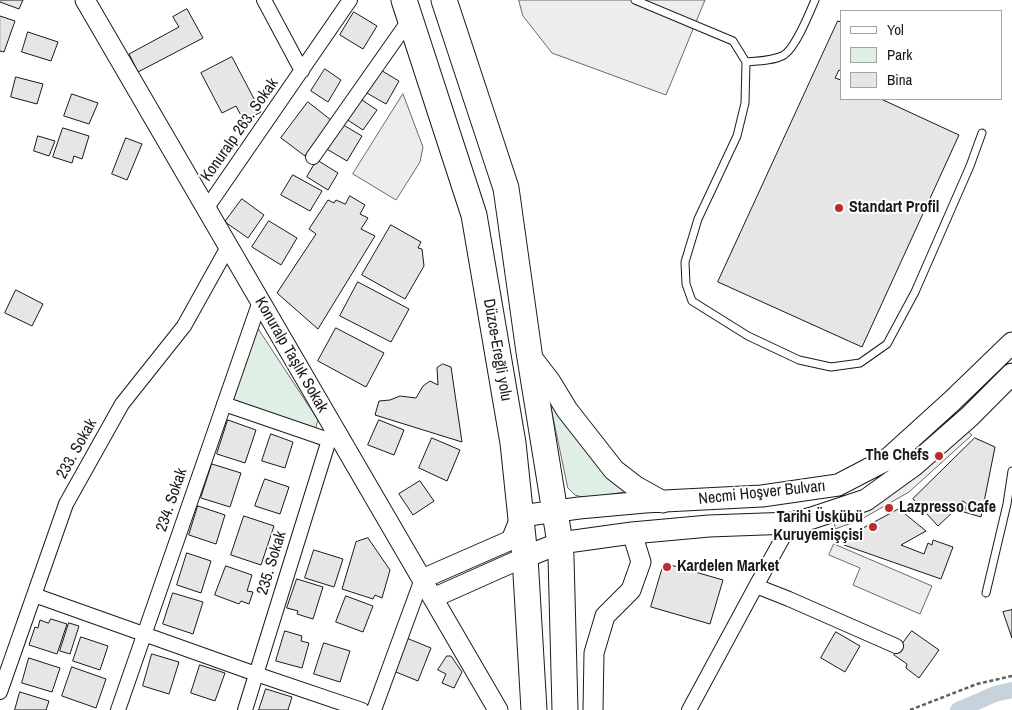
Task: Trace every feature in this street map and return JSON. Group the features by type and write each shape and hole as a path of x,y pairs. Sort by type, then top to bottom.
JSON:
{"highway":[{"name":"Düzce-Ereğli yolu","path":"444,0 506,188 562,557 565,710"},
{"name":"Düzce-Ereğli yolu","path":"407,10 474,215 513,443 525,557 534,710"}],"main road":[{"name":"Necmi Hoşver Bulvarı","path":"521,516 645,502 762,496 838,485 888,459 1012,343"},
{"path":"530,356 550,382 572,417 614,470 636,487 663,502"},
{"name":"Necmi Hoşver Bulvarı","path":"525,557 560,543 632,533 709,526 791,523 866,500 913,466 955,430 1012,374"}],"street":[{"name":"Konuralp Taşlık Sokak","path":"84,0 260,300 331,434 422,579 498,710"},
{"name":"Konuralp 263. Sokak","path":"264,0 302,71"},
{"name":"Konuralp 263. Sokak","path":"206,209 350,0"},
{"path":"313,157 407,10"},
{"name":"233. Sokak","path":"0,692 66,504 122,404 184,326 228,247"},
{"name":"234. Sokak","path":"118,710 260,300"},
{"path":"224,404 331,434"},
{"name":"235. Sokak","path":"245,710 331,434"},
{"path":"374,710 422,579 511,540 521,516"},
{"path":"689,710 791,523"},
{"path":"593,710 594,653 605,616 630,590 641,562 632,533"},
{"path":"433,598 525,557"},
{"path":"756,586 896,646"},
{"path":"34,594 362,710"}],"lane":[{"path":"635,0 733,40 746,62 745,103 737,136 698,219 685,262 686,284 692,301 748,336 799,360 832,367 860,363 887,344 915,292 970,166 982,133"},
{"path":"746,62 771,60 786,54 800,35 815,0"},
{"path":"986,593 1007,504 1012,471"}],"path":[{"path":"910,710 977,684 1012,676"}],"green space":[{"path":"257,327 318,420 315,430 233,401"},
{"path":"550,402 632,491 585,498 575,495 568,488"}],"shaded area":[{"path":"519,0 705,0 666,95 552,53 523,16"},
{"path":"403,94 423,147 420,162 396,200 353,174"},
{"path":"963,428 972,435 909,492 860,520 835,529 834,518"},
{"path":"834,544 932,586 920,614 853,585 860,568 829,555"}],"building":[{"path":"0,0 23,0 19,9 0,2"},
{"path":"187,9 203,38 138,72 129,54 179,27 173,17"},
{"path":"354,12 377,26 363,49 340,35"},
{"path":"0,16 15,21 4,52 0,51"},
{"name":"Standart Profil","path":"838,21 840,22 840,70 835,78 840,80 840,100 883,100 959,135 862,347 718,282"},
{"path":"28,32 58,42 51,61 22,52"},
{"path":"232,57 261,112 244,121 236,106 222,113 201,73"},
{"path":"325,69 341,80 328,102 311,91"},
{"path":"379,69 399,81 386,104 365,92"},
{"path":"16,77 43,84 37,104 11,97"},
{"path":"72,94 98,103 89,124 64,116"},
{"path":"359,98 377,110 363,130 346,119"},
{"path":"308,102 331,120 305,156 281,138"},
{"path":"340,123 362,136 347,161 325,148"},
{"path":"63,128 89,136 82,159 74,156 72,163 53,157"},
{"path":"38,136 55,141 49,156 34,151"},
{"path":"126,138 142,144 127,180 112,174"},
{"path":"317,160 338,173 328,190 307,177"},
{"path":"293,175 322,191 310,211 281,195"},
{"path":"350,196 365,205 360,214 368,218 361,229 375,236 318,329 277,293 316,234 309,229 328,200 334,203 336,200 345,204"},
{"path":"242,199 264,215 248,238 225,222"},
{"path":"269,221 297,238 281,265 252,247"},
{"path":"391,225 421,242 418,248 422,249 424,266 405,299 362,275"},
{"path":"358,282 409,309 391,342 340,316"},
{"path":"16,290 43,304 32,326 5,313"},
{"path":"336,328 384,353 366,387 318,361"},
{"path":"443,364 451,367 462,442 375,415 379,401 390,400 400,396 416,398 423,386 430,381 438,385 437,368"},
{"path":"228,420 256,430 245,463 217,454"},
{"path":"379,420 404,430 394,455 368,445"},
{"path":"271,434 293,442 285,468 262,461"},
{"path":"432,438 460,450 447,481 419,468"},
{"path":"975,438 995,447 981,517 964,512 967,504 963,501 951,504 954,511 938,526 913,499"},
{"path":"212,464 241,473 230,507 201,498"},
{"path":"265,479 289,487 280,514 255,506"},
{"path":"420,481 434,501 413,515 399,494"},
{"path":"198,506 225,515 216,544 189,535"},
{"path":"899,509 926,531 901,545 924,554 928,543 932,545 933,540 953,547 941,579 844,545 847,537"},
{"path":"244,516 274,526 261,565 231,555"},
{"path":"368,538 390,570 382,598 375,595 373,599 342,589 356,542"},
{"path":"314,550 343,559 334,587 305,578"},
{"path":"187,553 211,561 201,593 177,585"},
{"path":"664,563 723,580 710,624 651,607"},
{"path":"226,566 252,575 247,591 253,592 249,604 241,601 239,604 215,595"},
{"path":"297,579 323,587 313,619 297,614 298,611 287,608"},
{"path":"173,593 203,602 193,634 163,624"},
{"path":"346,596 373,606 363,632 336,622"},
{"path":"1012,610 1012,638 1003,612"},
{"path":"51,619 67,624 57,654 29,645 35,627 38,628 40,620 48,623"},
{"path":"69,623 79,626 70,654 60,651"},
{"path":"285,631 302,636 301,641 309,643 302,668 276,661"},
{"path":"912,631 939,650 919,678 906,668 907,664 894,655"},
{"path":"836,632 860,646 845,672 821,658"},
{"path":"81,637 108,646 100,670 73,661"},
{"path":"404,637 431,648 418,681 391,670"},
{"path":"324,643 350,651 340,682 314,674"},
{"path":"152,654 179,662 169,694 143,686"},
{"path":"447,656 451,656 462,672 454,688 442,683 446,674 438,670"},
{"path":"29,658 60,668 52,692 22,683"},
{"path":"200,665 225,673 215,701 191,693"},
{"path":"72,667 106,679 96,708 62,696"},
{"path":"266,689 292,697 288,710 259,710"},
{"path":"20,692 49,701 46,710 15,710"}],"waterway":[{"path":"958,710 995,694 1012,690"}],"place":[{"name":"Standart Profil","path":"839,208"},
{"name":"The Chefs","path":"939,456"},
{"name":"Lazpresso Cafe","path":"889,508"},
{"name":"Tarihi Üskübü Kuruyemişçisi","path":"873,527"},
{"name":"Kardelen Market","path":"667,567"}]}
